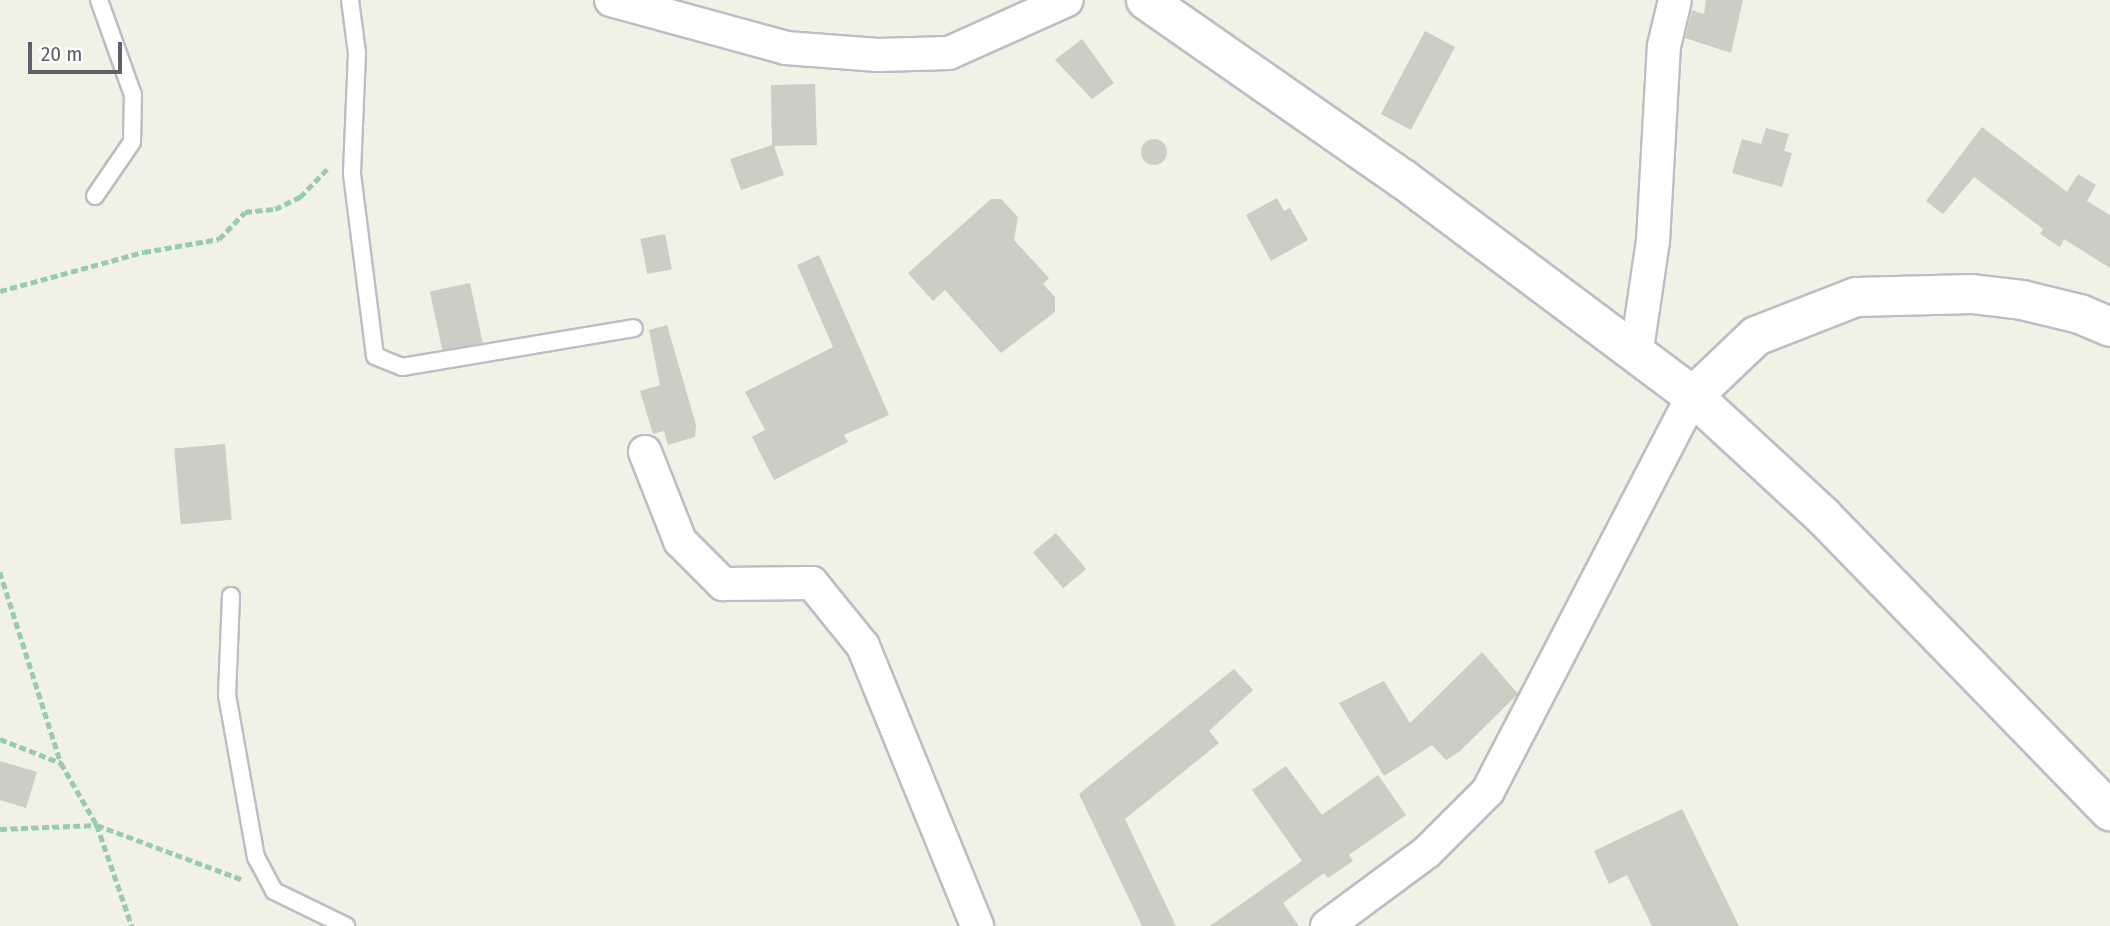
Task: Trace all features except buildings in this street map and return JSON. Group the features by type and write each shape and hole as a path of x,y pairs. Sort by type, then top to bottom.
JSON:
{"street":[{"path":"611,0 786,48 878,55 949,53 1067,0"},
{"path":"1146,0 1637,349 1693,396 1823,516 2110,811"},
{"path":"1637,349 1654,227 1664,46 1675,0"},
{"path":"1327,926 1427,852 1488,791 1693,396 1756,336 1856,297 2009,298 2080,314 2110,327"},
{"path":"645,452 653,462 680,541 723,584 812,583 863,646 977,926"}],"lane":[{"path":"95,196 132,142 133,95 99,0"},
{"path":"351,0 357,53 352,174 375,356 402,367 634,328"},
{"path":"231,596 227,695 256,857 274,891 346,926"}],"path":[{"path":"0,291 219,239 245,212 275,209 300,197 329,167 354,127"},
{"path":"0,572 61,763 97,825 132,926"},
{"path":"0,739 61,763"},
{"path":"0,829 97,825 274,891"}]}
